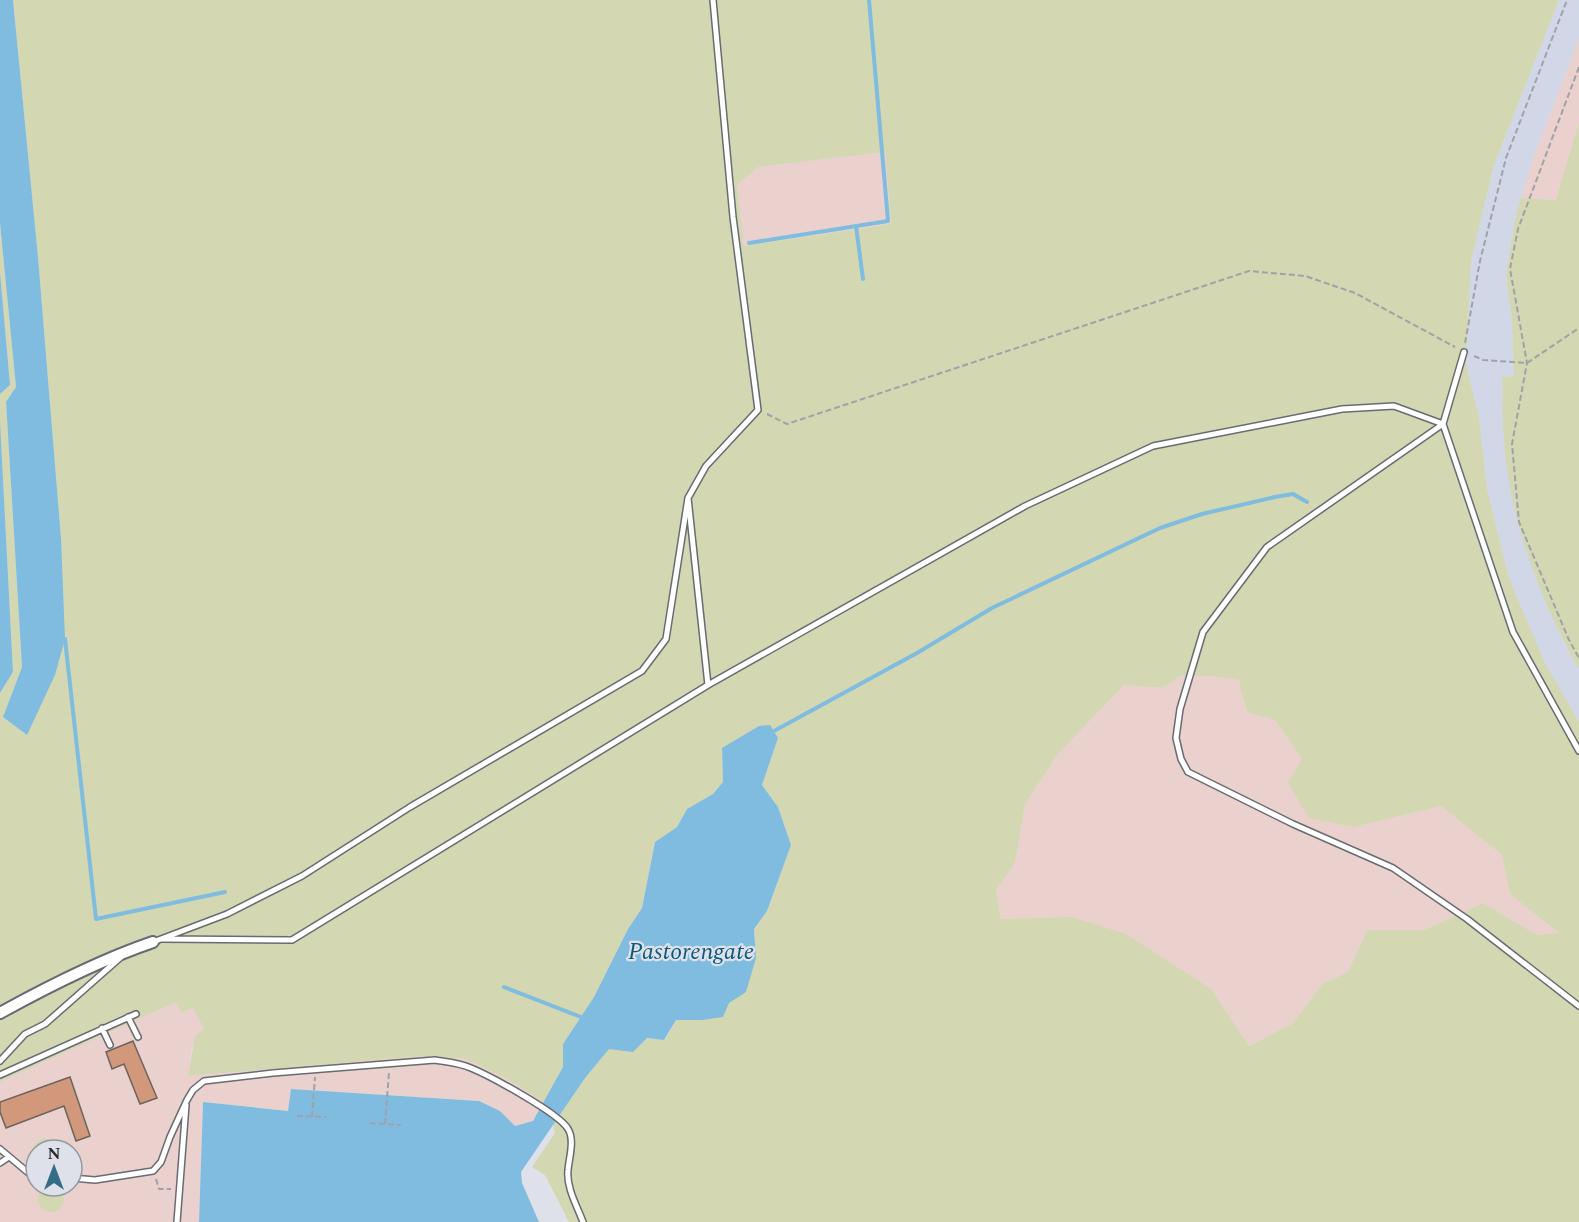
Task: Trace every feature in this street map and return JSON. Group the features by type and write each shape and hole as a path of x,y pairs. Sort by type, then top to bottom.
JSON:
{"street":[{"path":"0,1013 48,987 129,950 158,941"}],"lane":[{"path":"158,941 227,914 302,876 410,807 642,671 666,639 688,498 706,466 758,410 732,217 713,0"},
{"path":"1464,352 1443,424 1513,632 1579,751"},
{"path":"158,941 292,940 708,685 1025,506 1153,446 1342,408 1394,406 1443,424"},
{"path":"1443,424 1267,547 1203,632 1180,709 1176,738 1181,759 1188,772 1293,824 1393,867 1467,919 1579,1006"},
{"path":"688,498 708,685"},
{"path":"0,1060 25,1034 45,1024 129,950"},
{"path":"0,1075 136,1014"},
{"path":"128,1017 138,1037"},
{"path":"102,1028 110,1045"},
{"path":"84,1179 95,1180 153,1171 161,1162 187,1100 193,1090 204,1081 435,1060 455,1062 505,1084 559,1119 569,1129 567,1173 569,1185 583,1222"},
{"path":"177,1222 187,1100"},
{"path":"0,1149 24,1169"},
{"path":"0,1163 9,1157"}],"path":[{"path":"1464,352 1480,261 1506,158 1567,0"},
{"path":"1579,67 1518,229 1510,269 1527,363 1512,444 1519,522 1569,640 1579,658"},
{"path":"758,410 787,424 1249,271 1305,276 1355,293 1464,352 1484,360 1527,363 1579,328"},
{"path":"385,1124 389,1063"},
{"path":"312,1116 314,1086"},
{"path":"297,1116 326,1117"},
{"path":"370,1123 401,1125"}],"shaded area":[{"path":"1559,0 1579,0 1579,39 1535,154 1515,219 1506,276 1512,322 1514,376 1502,377 1504,443 1514,506 1536,576 1564,643 1579,669 1579,722 1545,663 1509,578 1487,489 1479,417 1466,365 1471,261 1494,165"},
{"path":"1579,39 1579,201 1521,198 1535,154"},
{"path":"885,152 891,224 744,246 737,185 757,167"},
{"path":"1180,676 1212,676 1240,680 1247,712 1275,720 1354,827 1441,806 1502,855 1510,894 1560,934 1537,935 1483,903 1424,930 1367,930 1348,972 1322,984 1293,1023 1248,1046 1211,989 1072,917 1001,919 996,890 1015,863 1025,804 1058,754 1124,685 1163,688"},
{"path":"176,1002 193,1008 204,1029 192,1047 188,1076 424,1056 466,1059 509,1080 544,1102 533,1121 515,1126 500,1111 479,1101 292,1089 288,1111 203,1102 199,1222 0,1222 0,1082"}],"green space":[{"path":"13,0 1559,0 1494,165 1471,261 1466,365 1479,417 1487,489 1509,578 1545,663 1579,722 1579,1222 569,1222 545,1175 532,1167 555,1133 553,1125 585,1078 609,1048 633,1051 647,1038 665,1040 676,1020 703,1020 729,1003 756,958 754,929 767,911 791,845 778,807 762,785 778,738 722,748 723,782 713,794 687,809 677,827 655,842 642,908 628,929 594,997 563,1044 563,1067 544,1102 509,1080 466,1059 424,1056 188,1076 195,1036 204,1029 193,1008 181,1012 176,1002 0,1082 0,693 13,672 0,421 0,394 10,385 0,272 0,223 16,387 6,403 22,667 3,717 27,735 61,538 38,257","holes":["885,152 891,224 744,246 737,185 758,167","1180,676 1212,676 1239,680 1247,712 1275,720 1302,759 1288,783 1309,818 1354,827 1441,806 1502,855 1510,894 1559,933 1537,935 1483,903 1424,930 1367,930 1348,972 1322,984 1293,1023 1249,1046 1211,989 1126,934 1072,917 1001,919 996,890 1015,863 1025,804 1058,754 1124,685 1163,688"]},
{"path":"1579,123 1579,669 1540,588 1512,500 1503,433 1502,377 1514,376 1512,322 1506,276 1515,219 1521,198 1556,200"},
{"path":"38,1198 64,1198 60,1208 51,1212 42,1208 38,1199"}],"water":[{"path":"0,0 13,0 38,257 61,538 65,639 55,675 27,735 3,717 22,667 6,402 16,387 0,223"},
{"path":"0,272 10,385 0,394"},
{"path":"0,421 13,672 0,693"},
{"name":"Pastorengate","path":"770,725 778,738 762,785 778,807 791,845 767,911 754,929 756,958 746,992 729,1003 723,1017 676,1020 664,1040 647,1038 633,1052 609,1049 585,1078 521,1172 522,1183 539,1222 199,1222 203,1102 288,1111 291,1089 479,1101 500,1111 515,1126 533,1121 563,1067 563,1044 594,997 628,929 642,908 655,842 677,827 687,809 713,794 723,782 722,748 759,726"}],"building":[{"path":"133,1041 157,1098 140,1104 124,1064 112,1069 106,1052"},
{"path":"70,1077 90,1136 75,1138 64,1106 6,1128 0,1112 0,1102"}],"waterway":[{"path":"749,243 888,221 869,0"},
{"path":"856,226 863,279"},
{"path":"772,734 992,608 1160,528 1202,514 1275,497 1293,494 1307,502"},
{"path":"65,639 96,919 225,892"},
{"path":"504,987 581,1017"}]}
